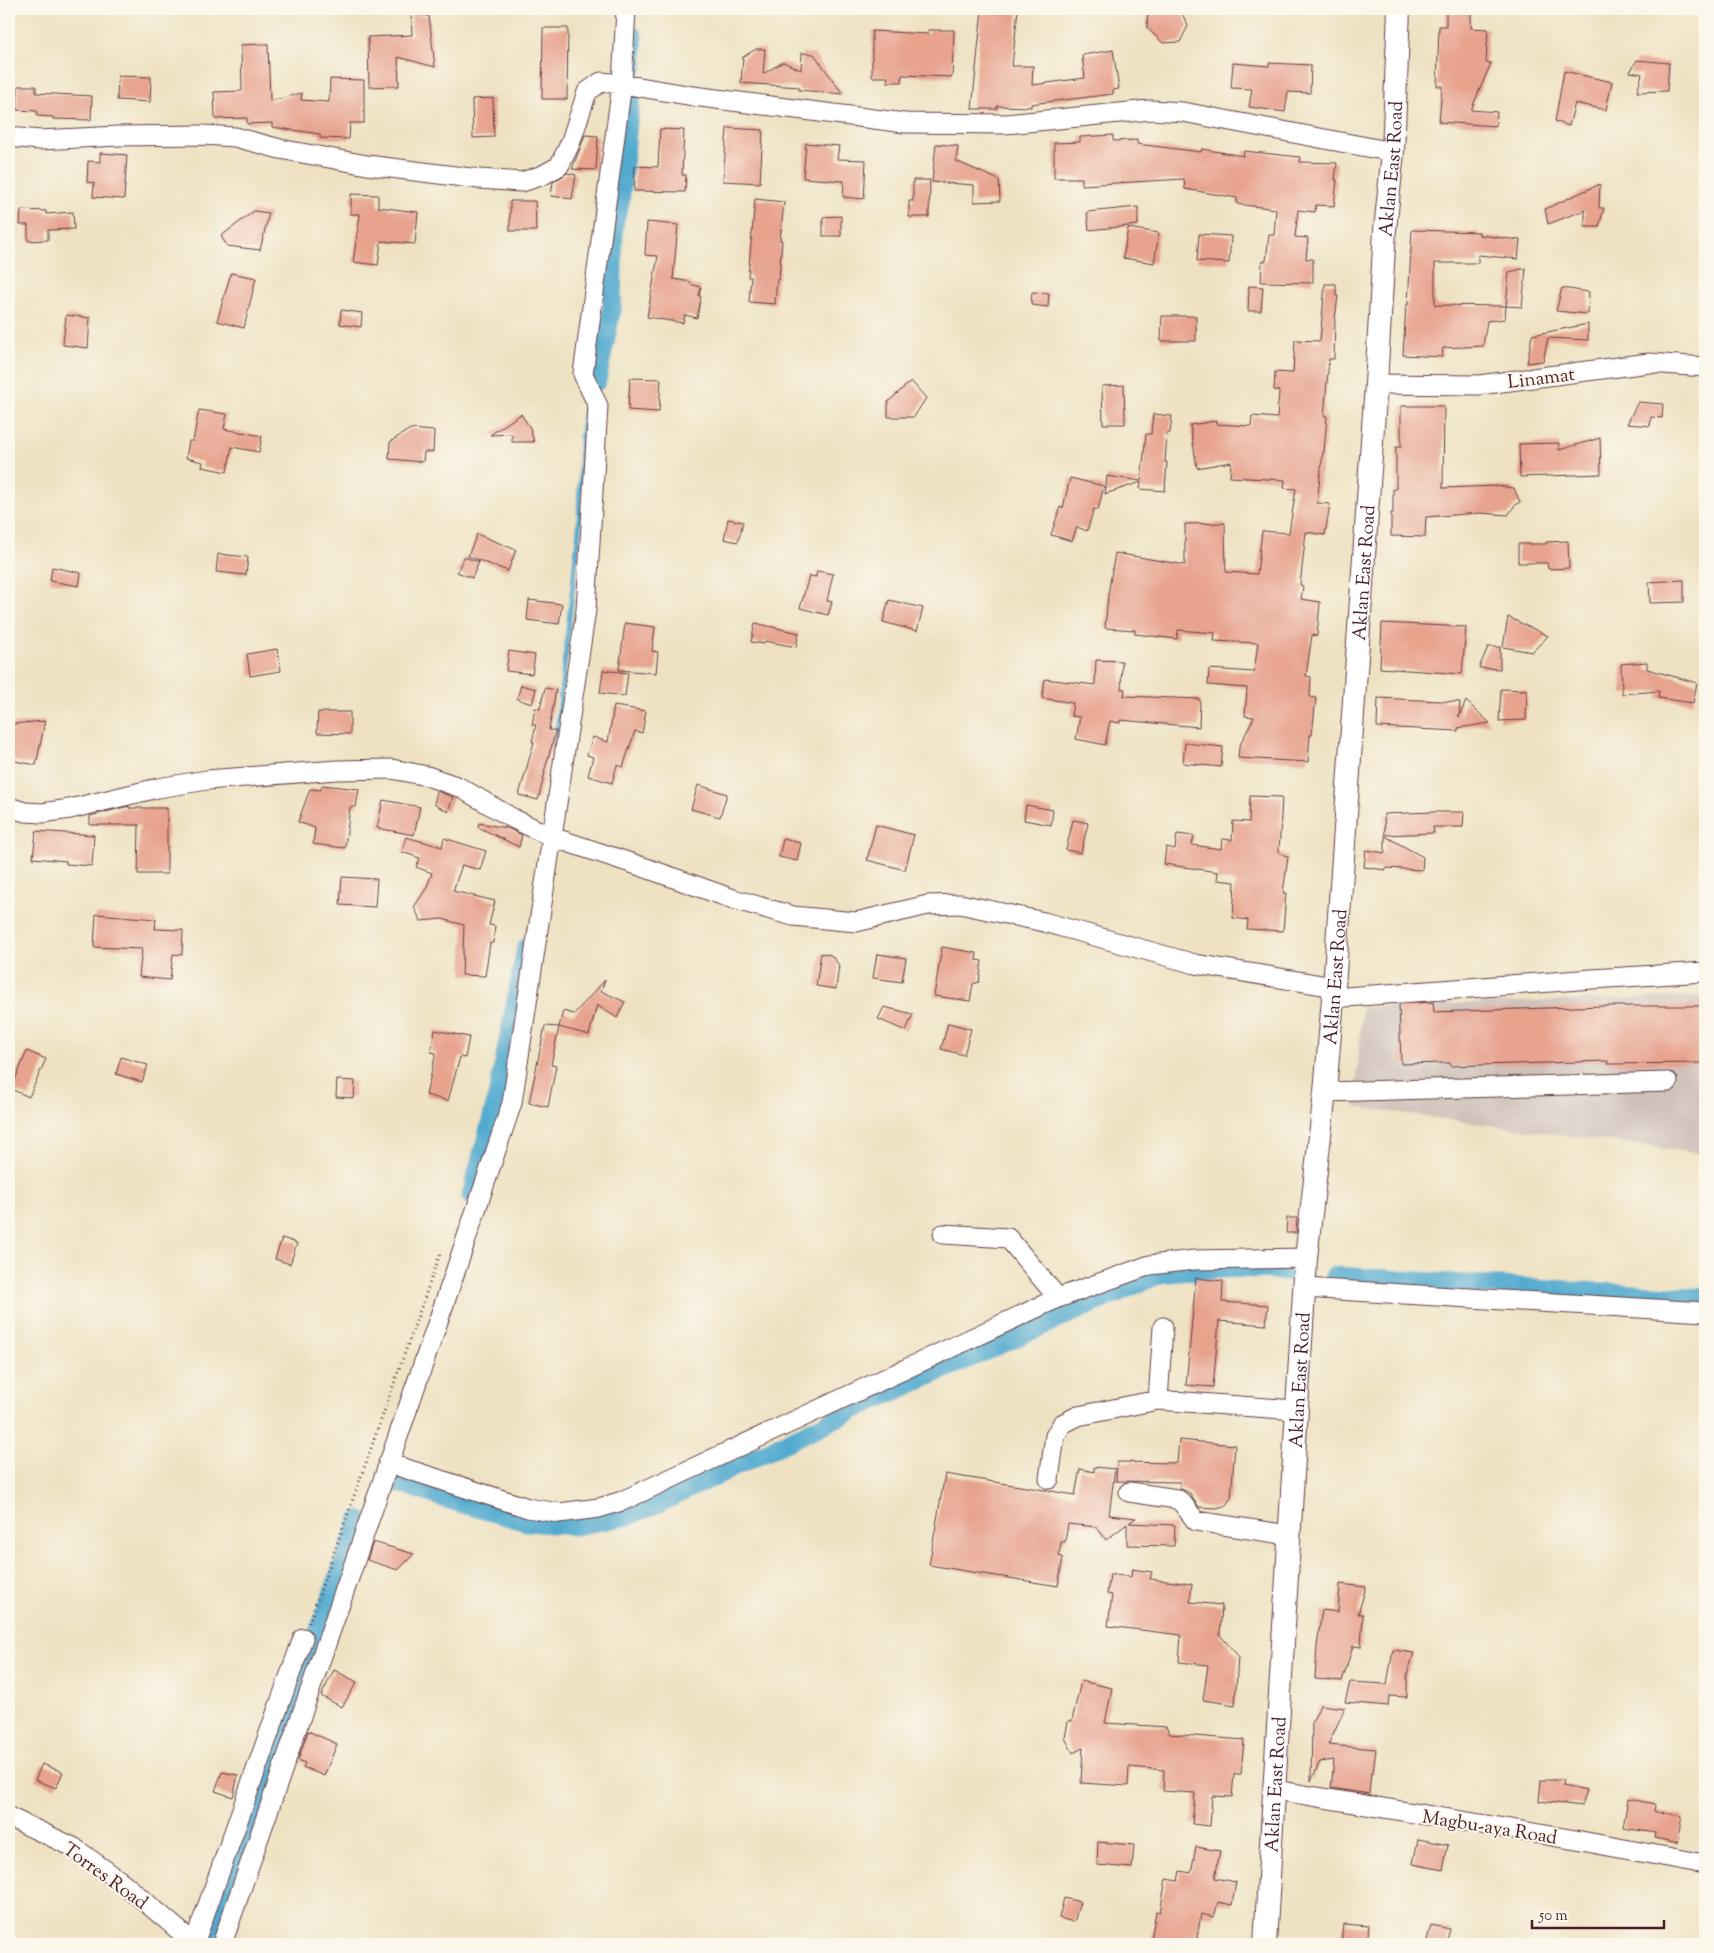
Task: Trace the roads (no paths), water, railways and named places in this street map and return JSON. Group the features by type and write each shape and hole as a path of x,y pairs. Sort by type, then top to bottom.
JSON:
{"main road":[{"name":"Aklan East Road","path":"1265,1944 1306,1258 1325,1092 1333,993 1385,230 1393,152 1399,9"}],"street":[{"path":"222,1944 512,1103 586,610 598,406 583,374 622,84 626,9"},
{"path":"9,137 40,140 118,136 203,135 235,137 280,149 367,165 479,179 522,182 543,175 559,166 570,144 587,92 601,82 905,124 1006,124 1150,110 1183,112 1393,152"},
{"name":"Linamat","path":"1376,384 1479,385 1649,363 1705,367"},
{"path":"9,807 25,812 42,813 70,809 158,788 207,780 337,770 392,769 428,776 459,787 514,819 552,836 732,899 793,916 856,922 928,906 960,904 1044,922 1195,964 1333,993 1705,972"},
{"path":"1325,1092 1668,1082"},
{"path":"943,1234 1008,1238 1058,1298"},
{"path":"388,1463 528,1508 559,1513 599,1508 622,1501 1058,1298 1150,1265 1168,1262 1306,1258"},
{"path":"1304,1288 1705,1312"},
{"path":"1158,1400 1163,1327"},
{"path":"1049,1479 1055,1436 1062,1424 1078,1416 1158,1400 1296,1410"},
{"path":"1129,1492 1177,1500 1182,1503 1196,1521 1289,1535"},
{"path":"195,1944 303,1638"},
{"name":"Magbu-aya Road","path":"1274,1790 1705,1864"},
{"name":"Torres Road","path":"9,1818 73,1847 123,1883 195,1944"}],"waterway":[{"path":"633,36 633,67"},
{"path":"597,381 612,308 614,224 620,202 631,94"},
{"path":"552,777 579,529 581,438 587,397"},
{"path":"471,1196 497,1098 526,948"},
{"path":"394,1481 449,1500 527,1522 575,1526 629,1516 864,1405 1160,1274 1239,1269 1286,1272"},
{"path":"1334,1276 1705,1298"},
{"path":"205,1944 359,1520"}]}
